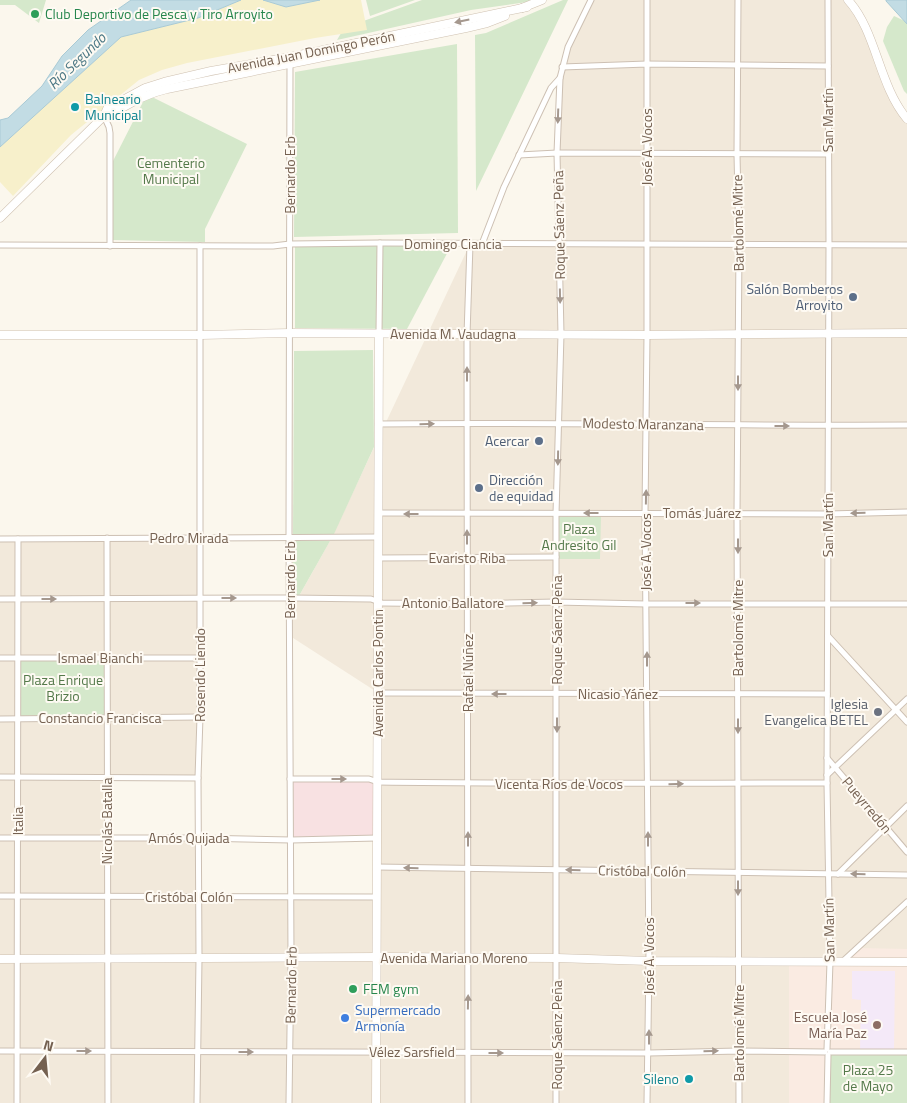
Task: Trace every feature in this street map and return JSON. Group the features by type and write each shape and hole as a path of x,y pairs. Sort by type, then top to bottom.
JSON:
{"main road":[{"name":"Avenida Juan Domingo Perón","path":"0,218 104,116 112,114 134,101 167,88 290,61 487,23 542,0"},
{"path":"848,0 854,6 864,25 894,101 907,118"},
{"name":"Avenida M. Vaudagna","path":"0,335 907,333"},
{"name":"Avenida Carlos Pontin","path":"376,1103 379,334"},
{"name":"Avenida Mariano Moreno","path":"0,959 377,957 739,962 907,962"}],"street":[{"name":"Roque Sáenz Peña","path":"556,1103 556,514 560,334 557,153 562,67 568,47 590,0"},
{"name":"José A. Vocos","path":"647,0 646,604 649,961 647,1103"},
{"name":"Bartolomé Mitre","path":"738,0 739,1103"},
{"name":"San Martín","path":"827,1103 830,962 827,784 828,0"},
{"name":"Bernardo Erb","path":"289,1103 291,957 289,538 290,61"},
{"path":"562,67 647,64 828,66"},
{"path":"482,244 504,187 519,155 551,88 560,78"},
{"path":"104,116 110,133 110,246"},
{"path":"519,155 557,153 828,154"},
{"name":"Avenida Carlos Pontin","path":"379,334 380,244"},
{"name":"Rafael Núñez","path":"468,1103 467,335 470,244"},
{"name":"Domingo Ciancia","path":"0,245 907,245"},
{"name":"Rosendo Liendo","path":"197,1103 199,958 198,778 200,717 200,246"},
{"name":"Modesto Maranzana","path":"378,424 907,425"},
{"name":"Tomás Juárez","path":"378,513 828,514 907,512"},
{"name":"Pedro Mirada","path":"0,539 378,537"},
{"name":"Italia","path":"17,1103 18,538"},
{"name":"Nicolás Batalla","path":"107,538 108,1103"},
{"name":"Evaristo Riba","path":"378,558 556,558"},
{"name":"Antonio Ballatore","path":"0,599 290,598 371,599 382,603 467,604 556,602 907,604"},
{"path":"828,636 907,722"},
{"name":"Ismael Bianchi","path":"0,658 200,658"},
{"name":"Nicasio Yáñez","path":"378,693 827,694"},
{"path":"827,775 907,699"},
{"name":"Constancio Francisca","path":"0,719 200,717"},
{"name":"Pueyrredón","path":"827,758 907,852"},
{"path":"0,777 198,778"},
{"name":"Vicenta Ríos de Vocos","path":"290,779 557,784 827,784"},
{"path":"838,874 907,806"},
{"name":"Amós Quijada","path":"0,838 291,840 377,838"},
{"name":"Cristóbal Colón","path":"376,867 907,875"},
{"name":"Cristóbal Colón","path":"0,896 377,898"},
{"path":"841,962 907,902"},
{"name":"Vélez Sarsfield","path":"0,1051 907,1052"}],"shaded area":[{"path":"593,0 849,0 890,92 907,119 907,1103 0,1103 0,537 200,538 198,778 105,774 104,840 196,840 199,897 377,897 380,694 290,636 290,598 298,598 330,541 470,244 559,245 557,153 560,67"},
{"path":"293,781 373,782 373,837 293,837"},
{"path":"859,948 907,949 907,1103 789,1103 789,964 841,966"},
{"name":"Escuela José María Paz","path":"852,971 895,971 894,1051 860,1051 861,1000 852,999"}],"green space":[{"name":"Club Deportivo de Pesca y Tiro Arroyito","path":"0,0 46,0 39,23 15,5 0,5"},
{"path":"366,0 415,0 370,16"},
{"path":"422,0 532,0 471,10 337,40 344,28"},
{"path":"563,0 568,0 476,191 475,35 486,33"},
{"path":"894,16 907,22 907,94 883,41 887,27"},
{"path":"457,44 458,233 294,237 295,72"},
{"name":"Cementerio Municipal","path":"152,97 247,144 205,229 205,242 112,240 113,161 144,100"},
{"path":"452,244 407,329 295,328 295,247"},
{"path":"373,350 374,447 334,534 293,534 294,351"},
{"name":"Plaza Andresito Gil","path":"601,516 600,559 558,559 558,517"},
{"path":"293,541 330,541 299,596 293,596"},
{"name":"Plaza Enrique Brizio","path":"20,659 105,659 106,717 20,718"},
{"name":"Plaza 25 de Mayo","path":"831,1054 907,1054 907,1103 829,1103"}],"sand":[{"name":"Balneario Municipal","path":"241,0 263,0 286,7 320,0 361,0 367,30 315,38 187,63 162,70 139,80 71,135 13,196 0,182 0,147 121,37 198,18"}],"water":[{"name":"Río Segundo","path":"131,0 241,0 198,18 121,37 0,147 0,120 8,118 42,86 62,56 88,30"},
{"path":"263,0 320,0 286,7"},
{"path":"907,0 907,24 886,1"}],"place":[{"name":"Club Deportivo de Pesca y Tiro Arroyito","path":"35,14"},
{"name":"Balneario Municipal","path":"75,107"},
{"name":"Salón Bomberos Arroyito","path":"853,297"},
{"name":"Acercar","path":"539,441"},
{"name":"Dirección de equidad","path":"479,488"},
{"name":"Iglesia Evangelica BETEL","path":"878,712"},
{"name":"FEM gym","path":"353,989"},
{"name":"Supermercado Armonía","path":"345,1018"},
{"name":"Escuela José María Paz","path":"877,1025"},
{"name":"Sileno","path":"689,1079"}]}
